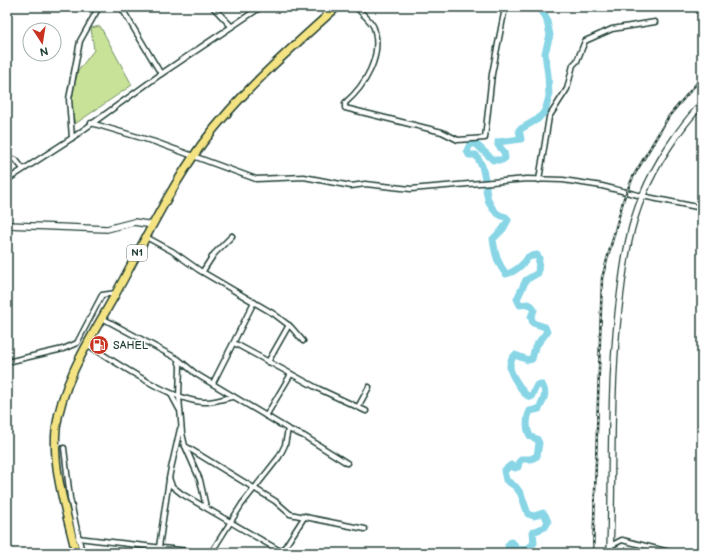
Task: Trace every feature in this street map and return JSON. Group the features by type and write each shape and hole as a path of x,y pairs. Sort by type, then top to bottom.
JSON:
{"highway":[{"name":"N1","path":"76,553 58,470 56,449 56,429 60,407 67,388 102,318 146,237 194,156 244,94 285,53 337,7"}],"street":[{"path":"72,138 69,99 80,40 99,7"},
{"path":"121,7 160,74"},
{"path":"213,7 231,26"},
{"path":"7,180 54,148 72,138 160,74 261,7"},
{"path":"321,7 328,16"},
{"path":"356,7 374,28 376,51 370,70 363,82 345,103 344,108 442,132 458,140 485,138 492,74 505,8"},
{"path":"539,180 549,117 567,89 573,65 576,62 585,41 612,29 655,22"},
{"path":"610,553 616,327 626,253 642,196 677,135 702,104"},
{"path":"91,123 155,142 256,179 304,177 351,186 365,184 411,189 527,179 563,180 602,186 702,208"},
{"path":"7,158 16,160 23,169"},
{"path":"7,225 107,229 134,222 153,225"},
{"path":"202,272 219,248 232,236"},
{"path":"146,237 172,251 202,272 254,302 289,325 302,341"},
{"path":"7,362 63,349 77,343 102,295 116,292"},
{"path":"213,383 254,302"},
{"path":"102,318 178,359 196,374 213,383 233,397 288,429 304,436 347,463"},
{"path":"268,362 289,325"},
{"path":"234,343 291,374 366,411"},
{"path":"88,345 179,397 204,403 233,397"},
{"path":"178,359 180,366 180,411 185,446 200,480 206,507"},
{"path":"266,416 291,374"},
{"path":"358,407 369,387"},
{"path":"170,392 180,411"},
{"path":"159,547 169,478 181,423"},
{"path":"212,553 254,488 279,457 285,445 288,429"},
{"path":"185,446 276,501 290,514 365,530"},
{"path":"64,448 70,498 82,553"},
{"path":"169,478 172,486 182,494 281,552 305,516"},
{"path":"78,538 205,553"},
{"path":"610,546 622,540 673,553"}],"green space":[{"path":"100,26 132,85 75,124 70,101 78,71 94,50 91,28"}],"waterway":[{"path":"485,179 482,166 476,155 469,155 467,151 470,144 476,144 493,160 502,160 505,158 504,152 498,145 498,142 521,139 519,130 538,119 545,111 549,97 545,53 550,35 546,17 539,7"},
{"path":"486,186 487,196 491,206 497,213 506,217 508,220 503,229 493,239 500,266 506,274 519,267 528,257 537,255 539,258 538,273 526,280 517,299 520,305 528,304 532,306 534,310 531,317 533,323 545,327 547,332 535,347 532,359 528,360 515,355 510,362 510,370 523,392 531,397 537,385 542,385 545,391 541,406 539,409 530,411 527,421 529,434 531,437 537,439 539,443 537,456 531,459 522,459 519,462 518,467 515,468 511,465 504,471 506,480 516,487 521,494 528,514 534,516 543,513 548,522 545,527 533,532 534,543 528,548 516,550 514,544 511,542 508,545 510,553"}],"railway":[{"path":"593,553 602,278 624,198 633,177 669,116 702,77"}],"place":[{"name":"SAHEL","path":"99,345"}]}
